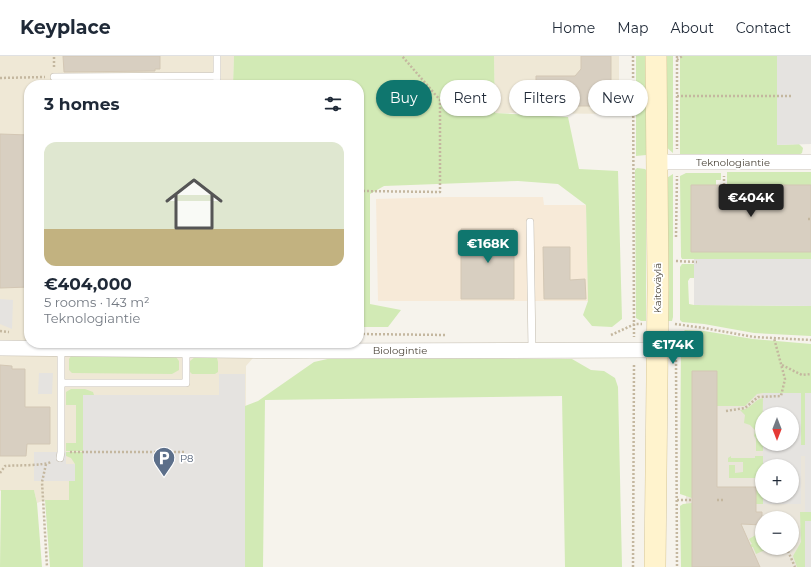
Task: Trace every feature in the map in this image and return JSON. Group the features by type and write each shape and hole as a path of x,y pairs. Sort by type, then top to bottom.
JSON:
{"street":[{"name":"Kaitoväylä","path":"655,567 656,350 666,324 656,162 656,56"},
{"name":"Teknologiantie","path":"656,162 811,162"},
{"name":"Biologintie","path":"0,348 90,348"},
{"name":"Biologintie","path":"168,348 186,350 213,348"},
{"name":"Biologintie","path":"364,348 656,350"}],"lane":[{"path":"217,56 217,80"},
{"path":"54,77 217,76"},
{"path":"530,222 532,350"},
{"path":"60,455 62,383 61,349"},
{"path":"62,383 186,383 186,350"}],"path":[{"path":"364,191 440,192 440,100 402,56"},
{"path":"633,56 633,567"},
{"path":"677,60 682,56"},
{"path":"0,78 54,77"},
{"path":"677,96 791,96"},
{"path":"724,171 724,185"},
{"path":"676,262 697,262"},
{"path":"608,336 634,324 666,324 704,328 754,337 811,340"},
{"path":"0,330 15,332"},
{"path":"364,334 453,335"},
{"path":"726,410 745,408 758,397 782,396 785,379 774,338"},
{"path":"781,365 802,375 811,374"},
{"path":"0,466 46,464 60,455 186,452"},
{"path":"46,464 42,482 47,567"},
{"path":"0,473 5,466"},
{"path":"677,500 692,500"},
{"path":"717,500 724,500"},
{"path":"790,555 795,567"}],"shaded area":[{"path":"0,56 234,56 233,80 24,80 24,348 332,348 332,358 253,358 246,366 245,567 83,567 83,500 45,500 37,503 34,490 0,491"},
{"path":"494,56 619,56 619,80 588,80 588,114 580,114 580,80 509,80 509,113 501,113 501,80 494,80"},
{"path":"777,56 811,56 811,144 777,145"},
{"path":"543,197 544,205 586,205 588,301 378,301 376,199"},
{"path":"694,259 811,259 811,306 694,305"},
{"path":"0,299 13,300 12,329 0,324"},
{"path":"686,358 811,379 811,567 686,567"},
{"path":"39,373 53,373 52,394 38,394"},
{"name":"P8","path":"219,374 245,374 245,567 83,567 83,395 219,395"},
{"path":"763,393 801,393 801,445 805,445 805,393 811,393 811,512 805,512 805,456 801,456 801,504 763,504 799,503 799,459 763,459 763,451 799,451 799,407 763,407"},
{"path":"34,452 66,452 66,464 75,464 75,481 34,481"},
{"path":"805,521 811,521 811,567 805,567"}],"green space":[{"path":"234,56 494,56 494,80 440,80 440,116 501,116 501,113 509,114 509,116 568,117 579,169 618,171 622,319 612,327 592,326 583,315 588,301 586,205 558,184 518,181 384,186 370,194 370,304 401,310 388,327 364,327 364,80 233,80"},
{"path":"636,56 646,56 646,80 636,80"},
{"path":"663,56 673,56 673,153 665,146"},
{"path":"680,56 777,56 777,145 799,144 803,148 802,153 799,155 680,155"},
{"path":"636,116 646,116 646,155 636,156"},
{"path":"637,168 646,170 646,321 641,321 636,318 635,170"},
{"path":"727,172 811,172 811,185 727,185"},
{"path":"686,173 721,173 721,180 716,180 716,185 691,185 691,252 811,252 811,259 682,259 680,176"},
{"path":"673,174 673,317 672,321 663,321 665,179"},
{"path":"682,264 694,264 694,278 690,278 688,281 689,304 811,306 811,336 754,333 704,324 682,322 680,320 680,267"},
{"path":"685,330 704,331 753,339 811,344 811,393 805,393 805,445 801,445 801,393 763,393 757,394 745,406 717,406 717,371 692,371 692,498 680,494 681,334"},
{"path":"71,356 176,357 179,361 179,370 172,374 72,373 69,370 69,359"},
{"path":"195,357 217,358 218,372 215,374 192,374 190,372 190,361"},
{"path":"332,358 572,359 591,370 604,371 615,378 618,387 622,567 565,567 562,396 265,400 263,567 245,567 245,406 258,401 314,362"},
{"path":"71,389 85,389 93,392 94,395 83,395 93,451 66,451 66,443 76,443 76,405 66,405 66,392"},
{"path":"763,398 763,407 755,407 755,430 750,425 744,423 745,415 740,410 747,408"},
{"path":"66,452 93,452 83,455 83,567 50,567 45,500 69,500 69,481 75,481 75,464 71,458 66,456"},
{"path":"731,456 731,458 755,458 755,456 763,456 763,459 755,459 755,478 729,478 729,465 735,465 735,473 743,472 743,462 728,462 728,458"},
{"path":"1,490 34,490 37,503 42,567 0,567"},
{"path":"692,503 692,567 681,567 680,506 683,504"},
{"path":"800,512 811,512 811,521 805,522 805,567 797,567 793,556 799,555 799,546 801,542"},
{"path":"755,535 755,552 750,545 752,544 749,539"}],"building":[{"path":"63,56 160,56 160,69 155,69 155,71 64,72"},
{"path":"581,56 611,56 611,80 588,80 588,106 580,106 580,80 536,80 536,76 575,76 581,69"},
{"path":"0,134 24,135 24,287 0,288"},
{"path":"691,185 811,185 811,252 691,252"},
{"path":"461,229 514,229 514,299 461,299"},
{"path":"543,247 570,247 570,280 585,279 586,299 544,299"},
{"path":"0,365 12,366 12,369 25,369 25,407 50,407 50,444 27,444 26,456 0,456"},
{"path":"692,371 717,371 717,487 755,487 755,525 741,524 760,567 692,567"}],"place":[{"name":"P8","path":"164,478"}]}
